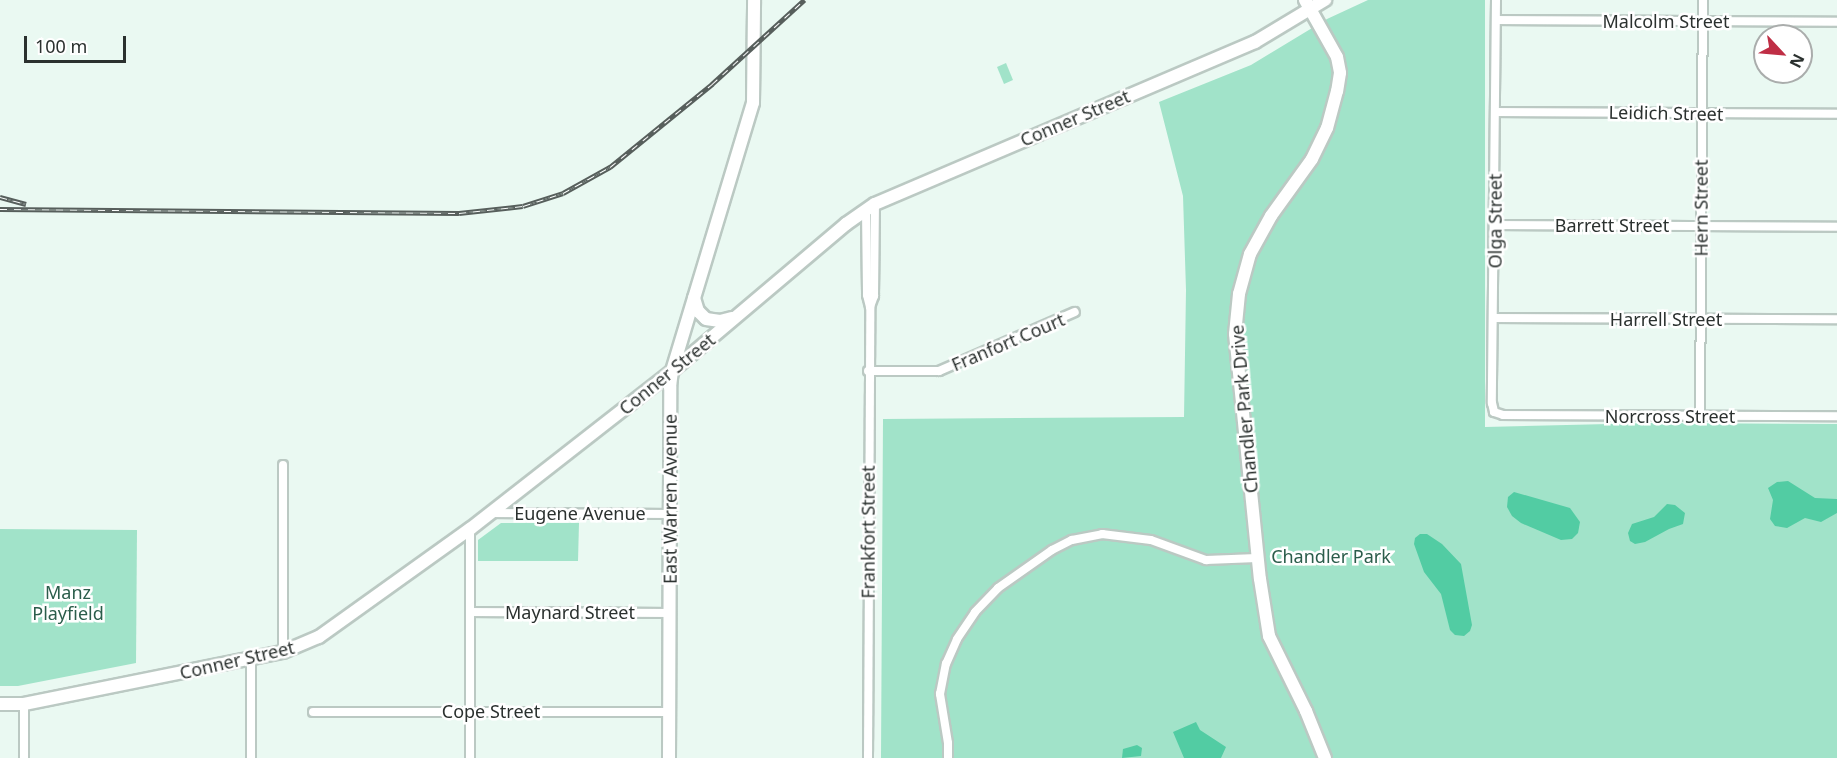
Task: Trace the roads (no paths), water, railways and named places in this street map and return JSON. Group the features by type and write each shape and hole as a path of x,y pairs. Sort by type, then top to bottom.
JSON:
{"main road":[{"name":"East Warren Avenue","path":"669,758 669,514 672,371 753,103 754,0"},
{"name":"Conner Street","path":"0,704 24,704 283,652 334,629 470,529 672,371 870,207 1234,52 1307,4 1325,0"},
{"name":"Chandler Park Drive","path":"1307,4 1339,62 1337,91 1327,128 1312,159 1254,244 1242,281 1235,321 1236,360 1257,558 1269,636 1306,711 1324,758"},
{"path":"694,298 698,311 706,319 720,321 736,317"}],"street":[{"name":"Olga Street","path":"1496,0 1492,408 1503,415"},
{"name":"Hern Street","path":"1700,416 1703,0"},
{"name":"Malcolm Street","path":"1496,20 1837,22"},
{"name":"Leidich Street","path":"1496,112 1837,114"},
{"name":"Frankfort Street","path":"868,758 870,307 867,295 870,207"},
{"name":"Barrett Street","path":"1495,225 1837,226"},
{"name":"Franfort Court","path":"868,371 939,371 1075,312"},
{"name":"Harrell Street","path":"1494,318 1837,319"},
{"name":"Norcross Street","path":"1503,415 1837,416"},
{"path":"283,465 283,652"},
{"name":"Eugene Avenue","path":"490,513 669,514"},
{"path":"470,529 470,758"},
{"path":"948,758 948,743 940,694 946,664 957,639 975,612 993,593 1052,550 1072,540 1102,534 1150,540 1206,560 1257,558"},
{"name":"Maynard Street","path":"470,612 669,613"},
{"path":"251,659 251,758"},
{"path":"24,704 24,758"},
{"name":"Cope Street","path":"313,711 669,712"}],"railway":[{"path":"0,209 459,213 523,206 563,193 610,167 712,84 804,0"},
{"path":"0,197 26,204"}],"park label":[{"name":"Chandler Park","path":"1331,556"},
{"name":"Manz Playfield","path":"68,603"}]}
